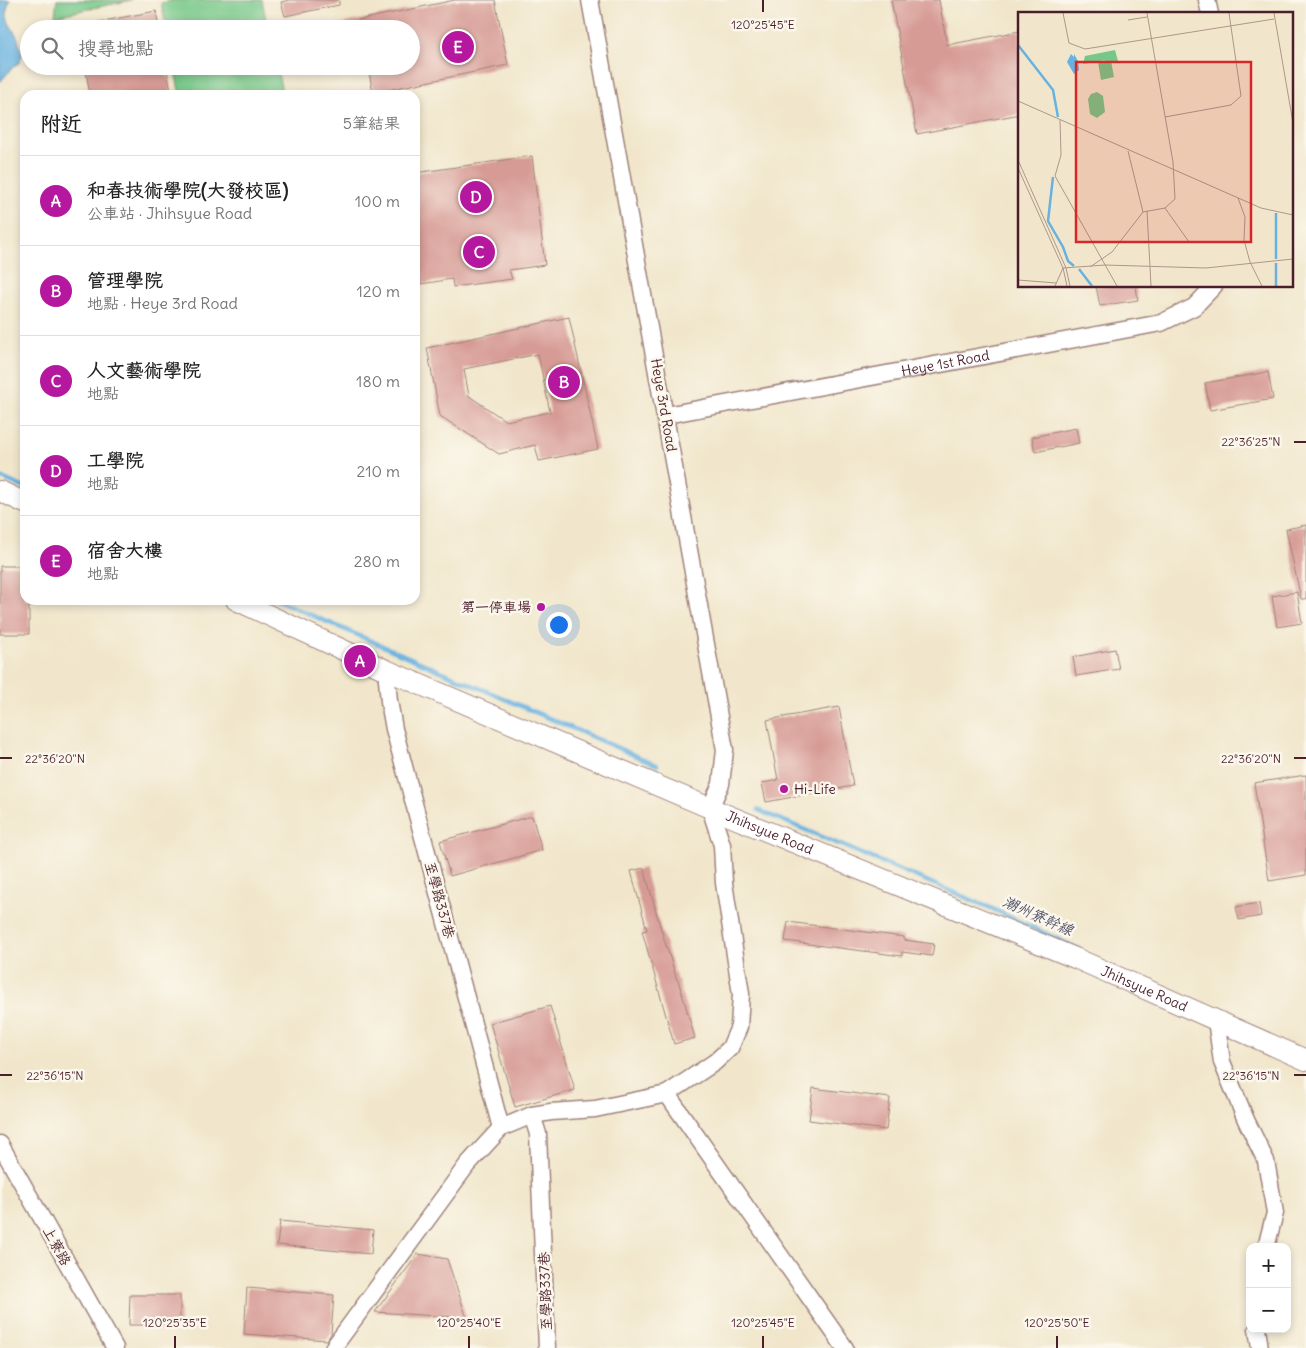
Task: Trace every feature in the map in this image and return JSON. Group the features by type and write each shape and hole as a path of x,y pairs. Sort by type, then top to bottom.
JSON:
{"street":[{"name":"Heye 3rd Road","path":"590,0 725,750 721,784 710,808"},
{"name":"Heye 1st Road","path":"666,415 1161,322 1194,307 1212,288"},
{"path":"0,491 20,501"},
{"name":"Jhihsyue Road","path":"247,605 386,670 710,808 1075,958 1306,1060"},
{"name":"至學路337巷","path":"386,670 388,700 394,729 501,1128"},
{"path":"333,1348 467,1165 501,1128 532,1115 596,1109 667,1094 715,1062 730,1048 739,1026 741,994 724,883 722,845 710,808"},
{"path":"1216,1020 1222,1062 1246,1120 1266,1161 1274,1213 1267,1243"},
{"path":"667,1094 845,1348"},
{"name":"至學路337巷","path":"532,1115 538,1134 547,1348"},
{"name":"上寮路","path":"0,1144 115,1348"},
{"path":"1257,1333 1260,1348"}],"green space":[{"path":"57,0 132,0 55,16"},
{"path":"175,0 262,0 266,20 165,20 161,3"},
{"path":"176,75 278,75 282,90 179,90"}],"water":[{"path":"0,0 10,0 6,12 9,23 17,36 20,47 20,62 0,82"}],"building":[{"path":"289,0 339,0 339,5 285,16 281,2"},
{"path":"455,0 495,0 508,65 387,90 372,90 370,75 420,75 420,20 359,20"},
{"path":"891,0 939,0 947,45 1018,31 1018,114 917,134"},
{"path":"156,11 158,20 109,20"},
{"path":"87,75 168,75 171,90 89,90"},
{"path":"532,156 545,265 509,270 512,279 453,287 452,279 420,284 420,172"},
{"path":"1096,288 1136,288 1138,300 1100,306"},
{"path":"569,317 598,449 539,461 535,445 499,454 440,416 427,348","holes":["538,354 550,412 506,421 469,396 464,369"]},
{"path":"1268,372 1273,399 1210,410 1205,383"},
{"path":"1076,428 1079,443 1035,452 1032,437"},
{"path":"1306,525 1306,599 1301,599 1286,529"},
{"path":"0,566 20,566 20,605 29,605 29,634 0,634"},
{"path":"1297,592 1302,623 1277,627 1272,596"},
{"path":"1115,649 1119,669 1076,676 1073,657"},
{"path":"839,707 853,786 766,802 762,783 778,780 767,720"},
{"path":"1306,775 1306,875 1269,881 1254,783"},
{"path":"532,816 542,850 450,876 440,841"},
{"path":"644,868 695,1038 674,1044 642,931 647,930 631,871"},
{"path":"1259,903 1261,916 1239,920 1236,907"},
{"path":"788,922 904,937 904,940 934,944 932,956 902,952 902,956 785,941"},
{"path":"550,1006 575,1090 515,1107 490,1023"},
{"path":"813,1088 890,1098 886,1130 809,1120"},
{"path":"280,1221 373,1230 371,1254 277,1245"},
{"path":"418,1254 447,1259 467,1318 375,1312"},
{"path":"247,1288 334,1295 331,1334 327,1340 244,1334"},
{"path":"130,1295 180,1295 180,1325 129,1325"}],"waterway":[{"path":"0,477 20,486"},
{"path":"289,605 657,765"},
{"name":"潮州寮幹線","path":"758,810 993,909 1078,949"}],"place":[{"name":"宿舍大樓","path":"458,47"},
{"name":"工學院","path":"476,197"},
{"name":"人文藝術學院","path":"479,252"},
{"name":"管理學院","path":"564,382"},
{"name":"第一停車場","path":"541,607"},
{"name":"和春技術學院(大發校區)","path":"360,661"},
{"name":"Hi-Life","path":"784,789"}]}
